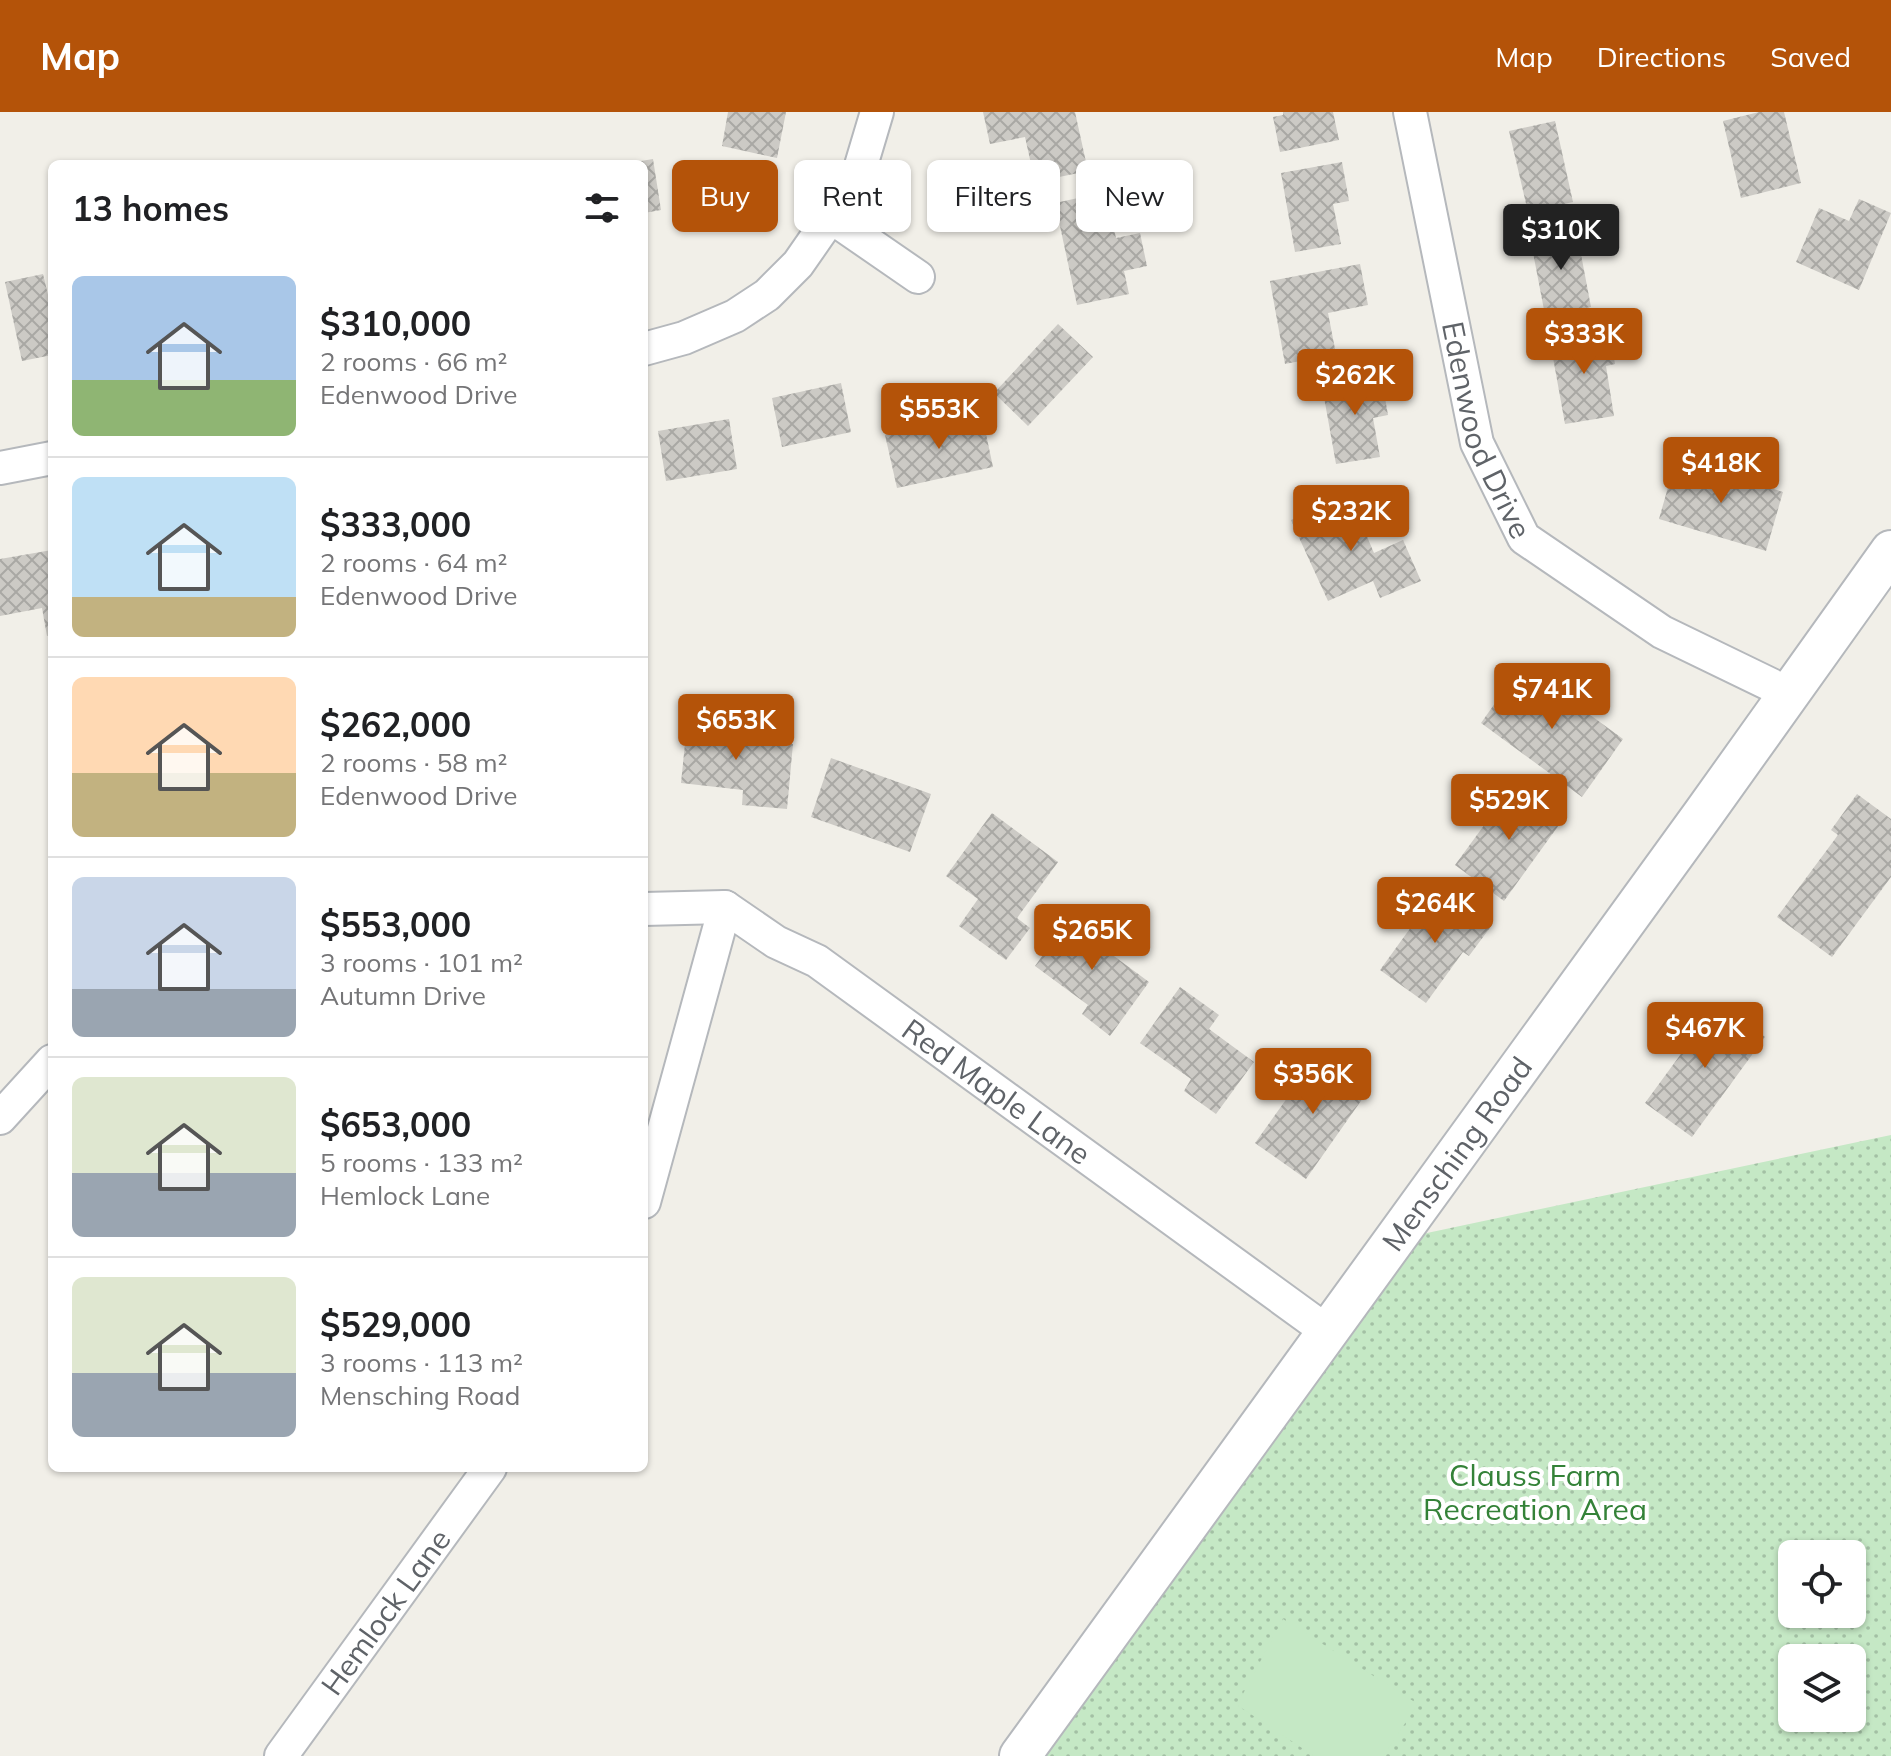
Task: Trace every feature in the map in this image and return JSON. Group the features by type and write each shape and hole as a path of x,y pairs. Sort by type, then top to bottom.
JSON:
{"street":[{"path":"863,160 877,112"},
{"name":"Edenwood Drive","path":"1410,112 1477,443 1524,538 1662,632 1788,693"},
{"path":"648,348 684,338 767,295 798,264 820,232"},
{"path":"835,232 918,277"},
{"path":"0,468 48,459"},
{"name":"Mensching Road","path":"1020,1756 1891,551"},
{"path":"648,909 725,907 648,1187"},
{"name":"Red Maple Lane","path":"725,907 776,942 817,961 1328,1332"},
{"path":"0,1118 48,1065"},
{"name":"Hemlock Lane","path":"281,1756 487,1472"}],"green space":[{"name":"Clauss Farm Recreation Area","path":"1891,1135 1891,1756 1014,1756 1394,1240"},
{"path":"1283,1619 1418,1704 1383,1756 1314,1756 1237,1705"}],"building":[{"path":"728,112 786,112 777,158 722,146"},
{"path":"983,112 1075,112 1086,160 1076,160 1076,173 1060,177 1060,160 1030,160 1025,137 990,144"},
{"path":"1283,112 1333,112 1339,140 1280,152 1273,117 1283,115"},
{"path":"1759,112 1784,112 1801,183 1741,198 1723,121"},
{"path":"1555,121 1573,202 1528,212 1509,131"},
{"path":"653,159 661,210 648,212 648,160"},
{"path":"1342,162 1349,201 1333,204 1341,244 1295,252 1281,173"},
{"path":"1076,198 1076,232 1115,232 1116,238 1140,233 1147,266 1124,271 1129,294 1077,305 1060,226 1060,202"},
{"path":"1859,199 1891,213 1859,290 1796,262 1819,208 1849,221"},
{"path":"1576,228 1591,307 1545,315 1530,237"},
{"path":"1360,264 1368,305 1328,313 1336,354 1285,364 1270,281"},
{"path":"43,274 48,295 48,356 22,361 5,282"},
{"path":"1058,324 1093,357 1028,426 994,393"},
{"path":"1609,330 1615,364 1606,366 1614,416 1565,424 1550,341"},
{"path":"1381,375 1388,415 1373,418 1380,457 1336,464 1322,386"},
{"path":"841,383 851,432 782,447 772,398"},
{"path":"982,415 993,467 897,488 885,435"},
{"path":"729,419 737,469 666,481 658,431"},
{"path":"1676,459 1783,492 1766,551 1659,519"},
{"path":"1349,494 1374,553 1403,540 1421,581 1380,598 1373,581 1328,601 1291,520"},
{"path":"48,551 48,636 42,608 0,616 0,559"},
{"path":"1522,665 1623,739 1582,797 1481,723"},
{"path":"688,714 736,718 734,738 793,744 787,809 742,805 743,790 681,783"},
{"path":"831,758 931,794 910,852 811,817"},
{"path":"1515,783 1564,818 1504,901 1455,865"},
{"path":"1857,794 1891,819 1891,877 1832,957 1777,917 1838,835 1831,830"},
{"path":"992,813 1058,862 1017,918 1030,928 1006,960 959,926 978,899 946,876"},
{"path":"1440,887 1492,925 1469,956 1463,952 1426,1003 1380,970"},
{"path":"1075,910 1111,936 1103,948 1149,982 1110,1036 1082,1014 1088,1005 1035,966"},
{"path":"1180,987 1219,1015 1209,1029 1254,1062 1216,1114 1184,1091 1191,1079 1140,1043"},
{"path":"1719,1002 1765,1037 1692,1137 1645,1103"},
{"path":"1320,1052 1370,1088 1306,1179 1255,1143"}]}
